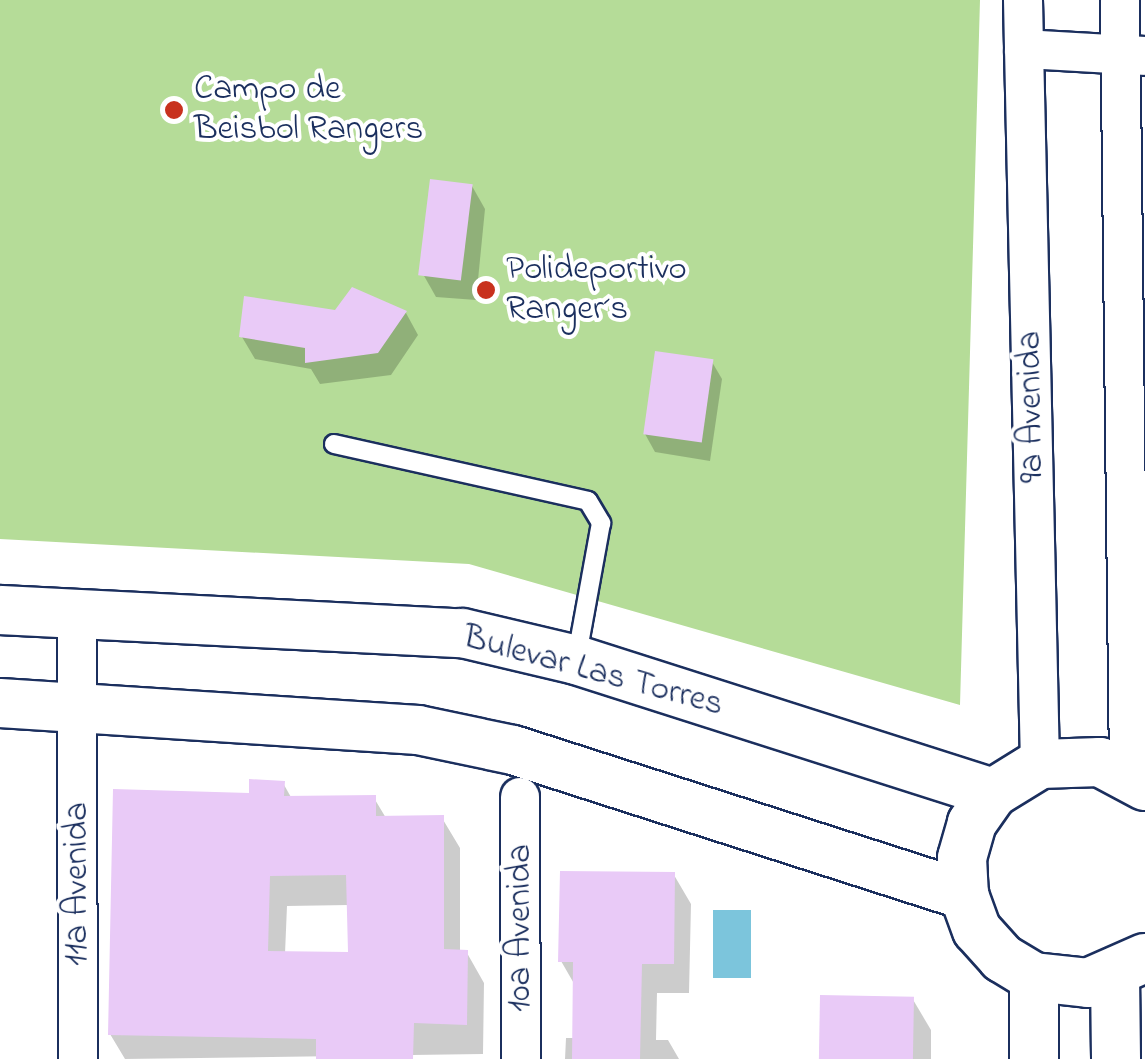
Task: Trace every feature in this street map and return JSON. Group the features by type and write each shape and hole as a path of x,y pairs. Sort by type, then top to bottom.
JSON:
{"street":[{"name":"9a Avenida","path":"1023,0 1040,764"},
{"path":"1116,1059 1130,967 1062,983 1034,977 1002,958 977,930 964,895 962,858 972,823 993,793 1040,764 1085,760 1137,780 1133,54 1120,0"},
{"path":"1024,49 1133,54"},
{"name":"Bulevar Las Torres","path":"0,610 462,634 576,660 993,793"},
{"path":"77,615 78,708"},
{"path":"0,703 418,730 513,750 964,895"},
{"name":"11a Avenida","path":"78,708 78,1059"},
{"name":"10a Avenida","path":"520,797 521,1059"},
{"path":"1034,977 1034,1059"}],"lane":[{"path":"334,444 588,502 601,523 576,660"}],"green space":[{"name":"Polideportivo Ranger´s","path":"0,0 980,0 960,705 469,564 0,539"}],"water":[{"path":"713,910 751,910 751,978 713,978"}],"building":[{"path":"430,179 473,184 461,281 418,275"},
{"path":"352,287 407,311 378,353 305,363 305,348 239,337 244,296 335,310"},
{"path":"655,351 713,359 702,442 643,434"},
{"path":"249,779 285,781 284,796 376,795 376,816 444,815 444,949 468,950 467,1025 414,1023 413,1059 316,1059 316,1039 108,1035 113,789 249,793","holes":["346,875 348,952 268,951 270,876"]},
{"path":"560,871 675,872 674,964 642,964 640,1059 572,1059 573,962 558,962"},
{"path":"820,995 914,997 913,1059 819,1059"}],"place":[{"name":"Campo de Beisbol Rangers","path":"174,110"},
{"name":"Polideportivo Ranger´s","path":"486,290"}]}
